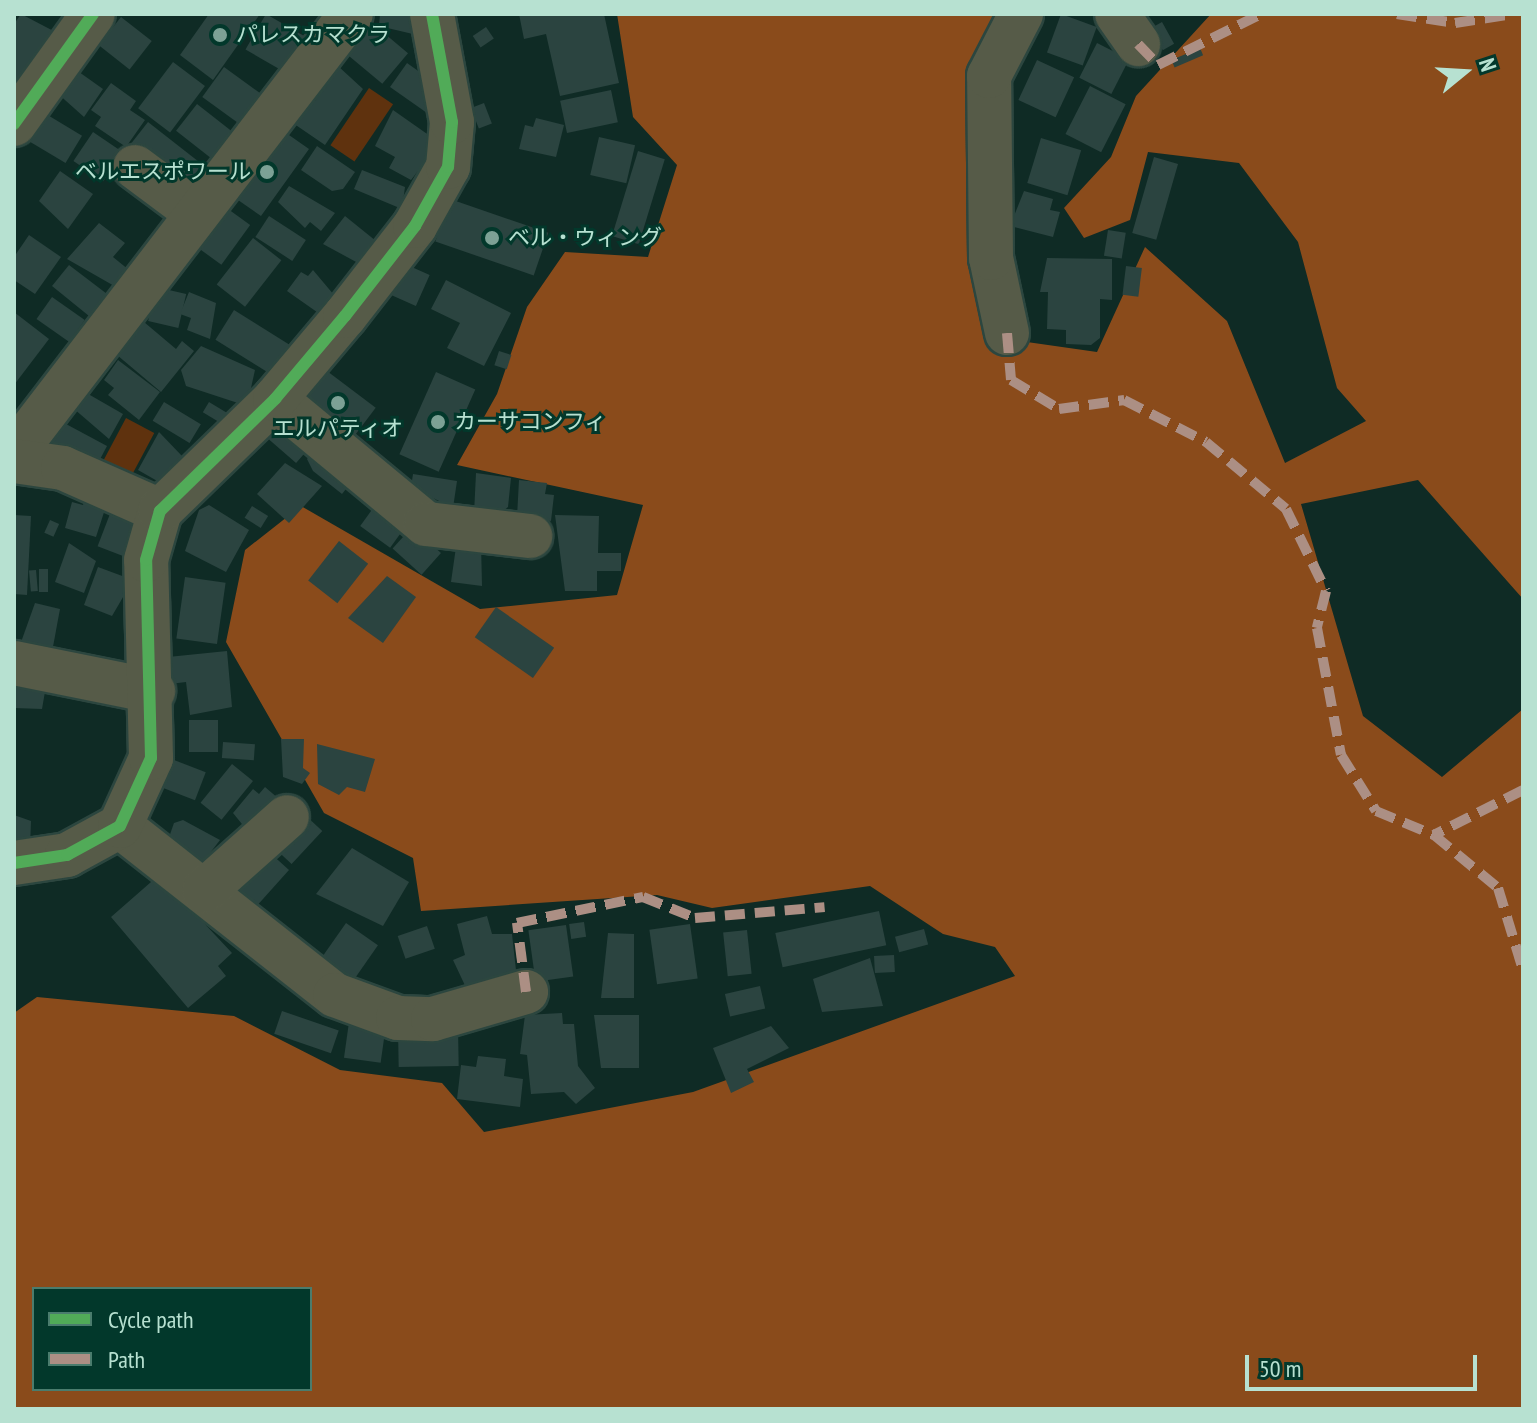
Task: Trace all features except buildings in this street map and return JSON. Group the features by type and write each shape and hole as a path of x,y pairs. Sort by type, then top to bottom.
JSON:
{"street":[{"path":"14,863 67,855 120,826 151,758 153,691 146,560 160,511 275,399 415,226 448,167 452,122 432,14"},
{"path":"1007,333 991,258 989,76 1021,14"},
{"path":"14,453 333,20"},
{"path":"14,124 88,41"},
{"path":"135,167 194,211"},
{"path":"275,399 426,524 530,536"},
{"path":"14,461 63,468 160,511"},
{"path":"14,663 153,691"},
{"path":"204,891 287,817"},
{"path":"120,826 335,995 398,1018 476,1012 526,992"}],"shaded area":[{"path":"617,14 1010,14 990,302 1027,342 1097,352 1145,247 1227,321 1285,463 1366,421 1337,388 1298,242 1239,163 1148,152 1130,220 1084,238 1064,208 1111,157 1136,96 1211,14 1523,14 1523,599 1418,480 1301,504 1363,716 1442,777 1523,709 1523,1409 14,1409 14,1013 37,997 234,1016 340,1070 442,1083 484,1132 693,1092 1015,976 995,947 943,934 870,886 712,908 657,895 421,911 413,858 324,813 226,642 245,550 301,506 480,609 617,595 643,505 457,465 497,394 527,307 565,252 648,257 677,165 633,117"},
{"path":"369,88 393,104 354,161 330,145"},
{"path":"126,418 154,433 127,484 99,469"}],"marked path":[{"path":"1138,44 1158,65 1261,14"},
{"path":"1397,14 1455,23 1514,14"},
{"path":"1007,333 1011,380 1059,409 1124,400 1206,442 1286,509 1326,591 1317,628 1341,755 1376,811 1434,835"},
{"path":"1523,790 1434,835 1498,888 1523,970"},
{"path":"526,992 517,923 643,897 695,918 825,907"}],"cycle path":[{"path":"14,124 93,14"},
{"path":"14,863 67,855 120,826 151,758 146,560 160,511 275,399 345,316 415,226 448,167 452,122 432,14"}],"place":[{"name":"パレスカマクラ","path":"220,35"},
{"name":"ベルエスポワール","path":"267,172"},
{"name":"ベル・ウィング","path":"492,238"},
{"name":"エルパティオ","path":"338,403"},
{"name":"カーサコンフィ","path":"438,422"}]}
